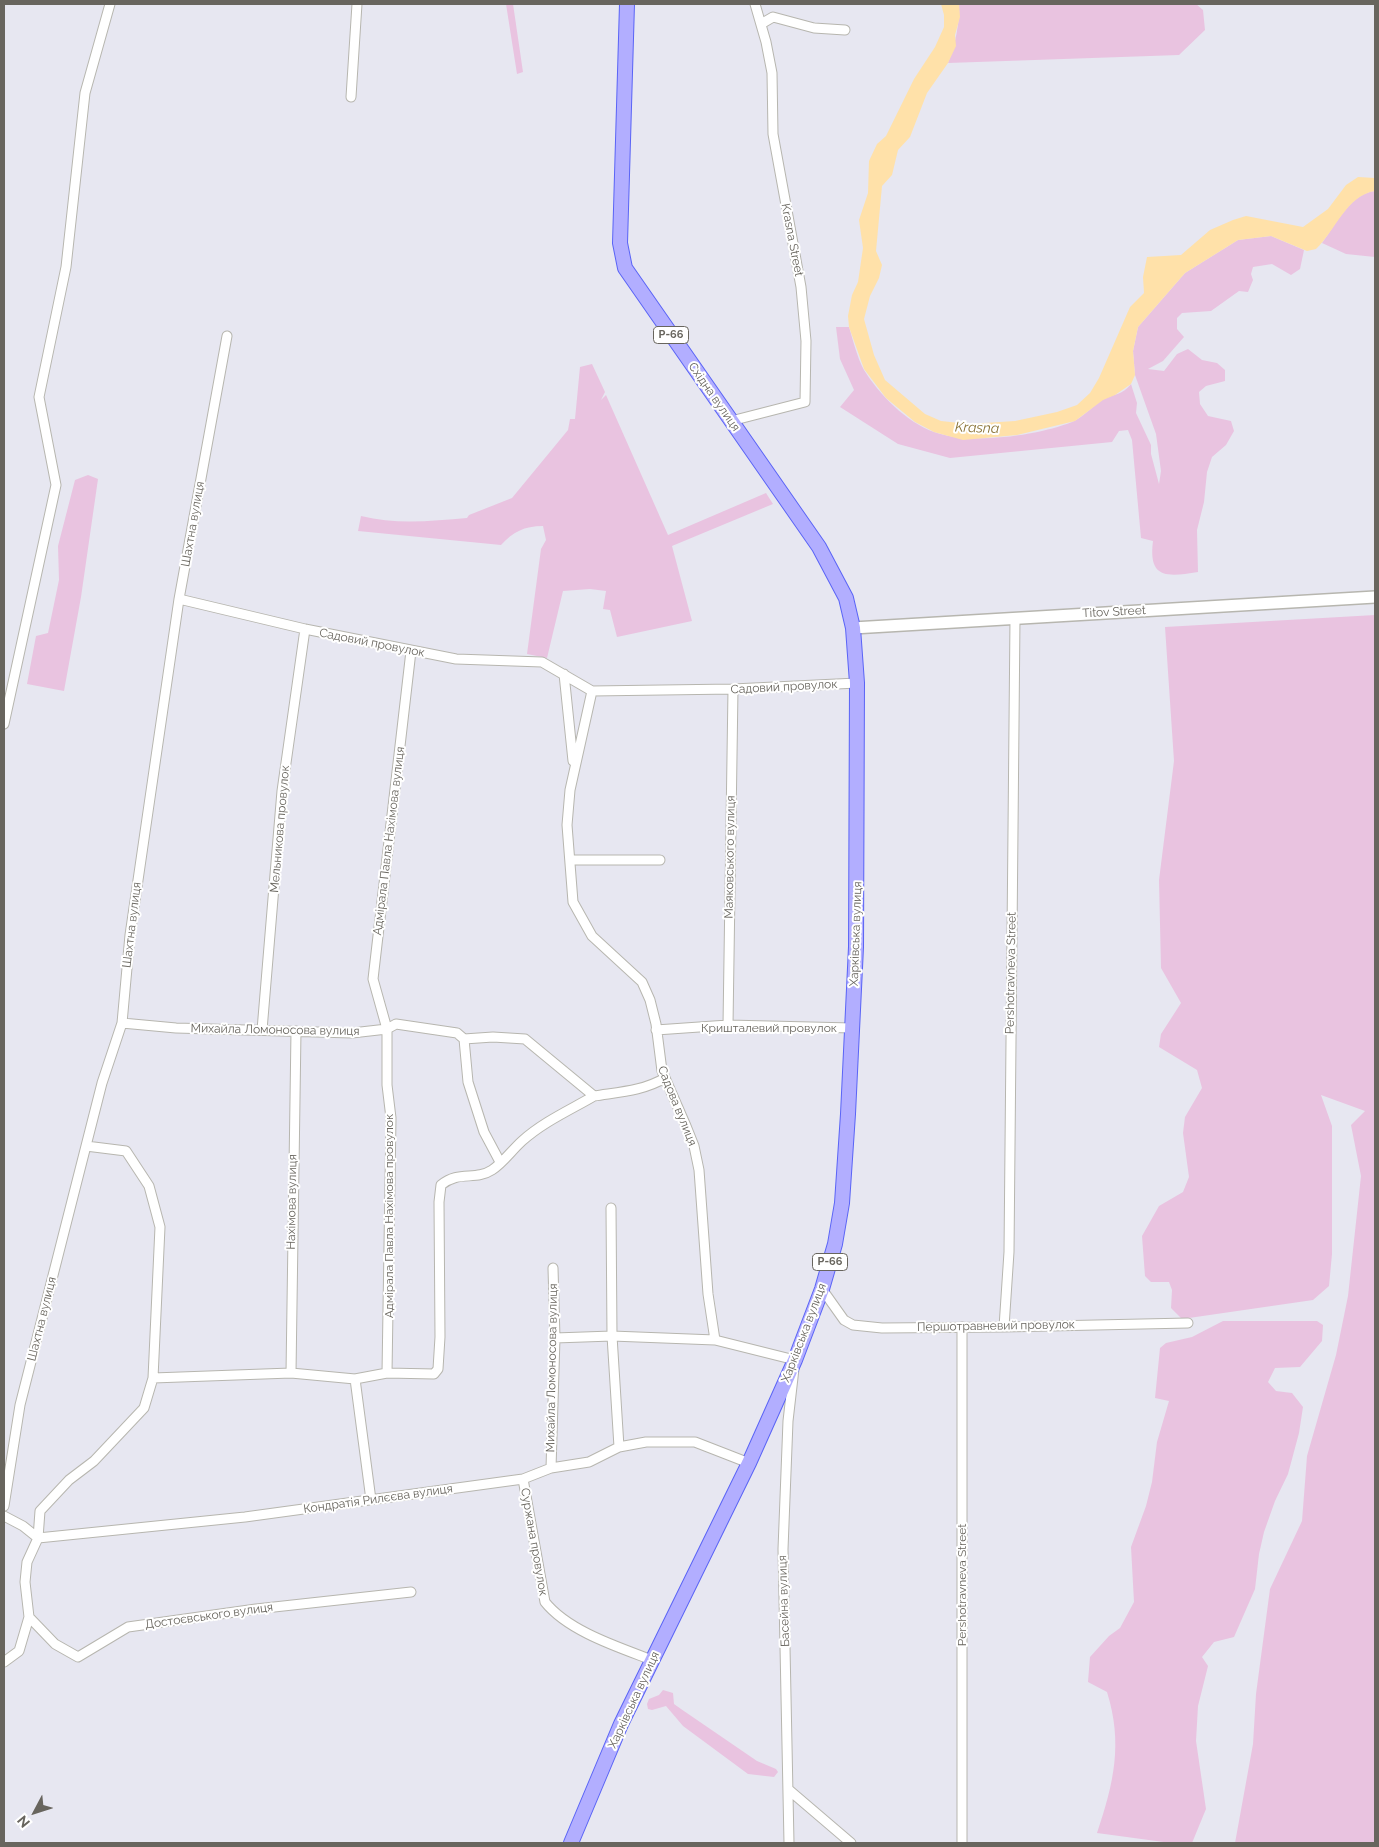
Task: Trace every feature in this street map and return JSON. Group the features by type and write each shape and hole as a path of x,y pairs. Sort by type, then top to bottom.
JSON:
{"main road":[{"name":"Східна вулиця","path":"627,4 620,243 622,260 630,275 819,547 846,598 853,628"},
{"name":"Харківська вулиця","path":"571,1843 622,1724 749,1463 795,1360 822,1289 834,1244 842,1203 852,1028 858,856 857,683 853,628"}],"street":[{"path":"4,724 56,485 39,397 66,267 85,93 110,4"},
{"path":"351,98 358,4"},
{"name":"Krasna Street","path":"731,421 805,402 806,391 806,340 801,287 772,134 772,73 762,24 754,4"},
{"path":"762,24 773,17 814,28 845,30"},
{"name":"Шахтна вулиця","path":"4,1506 20,1405 102,1083 122,1023 130,935 179,599 226,336"},
{"name":"Titov Street","path":"853,628 1375,597"},
{"name":"Садовий провулок","path":"179,599 305,629 456,659 542,662 592,691 733,690 857,683"},
{"name":"Pershotravneva Street","path":"1004,1327 1008,1252 1015,618"},
{"name":"Мельникова провулок","path":"262,1030 282,791 305,629"},
{"name":"Адмірала Павла Нахімова вулиця","path":"387,1029 373,979 412,651"},
{"path":"564,674 574,768"},
{"name":"Маяковського вулиця","path":"728,1025 733,690"},
{"name":"Садова вулиця","path":"592,691 574,768 567,825 573,902 592,936 642,982 650,1000 656,1030 658,1058 692,1139 699,1170 708,1294 715,1340"},
{"path":"570,860 660,860"},
{"name":"Михайла Ломоносова вулиця","path":"122,1023 176,1028 352,1032 387,1029 396,1024 460,1036 493,1036 525,1039 594,1096"},
{"name":"Кришталевий провулок","path":"656,1030 728,1025 852,1028"},
{"name":"Адмірала Павла Нахімова провулок","path":"387,1029 391,1176 387,1373"},
{"name":"Нахімова вулиця","path":"291,1373 296,1031"},
{"path":"460,1036 468,1082 484,1132 500,1162"},
{"path":"153,1378 291,1373 355,1379 387,1373 434,1374 438,1368 439,1202 441,1185 451,1177 483,1174 493,1170 541,1126 594,1096 638,1090 651,1086 665,1078"},
{"path":"4,1662 19,1651 29,1617 25,1582 27,1562 38,1538 40,1511 69,1480 94,1461 144,1408 153,1378 160,1227 149,1186 126,1151 86,1146"},
{"path":"611,1208 612,1336 619,1447"},
{"name":"Михайла Ломоносова вулиця","path":"551,1468 554,1338 553,1268"},
{"name":"Першотравневий провулок","path":"822,1289 844,1320 854,1326 1004,1327 1188,1323"},
{"name":"Pershotravneva Street","path":"962,1327 962,1843"},
{"path":"554,1338 612,1336 715,1340 795,1360"},
{"name":"Басейна вулиця","path":"790,1843 783,1549 788,1421 795,1360"},
{"path":"355,1379 371,1500"},
{"name":"Кондратія Рилєєва вулиця","path":"38,1538 245,1517 523,1479 551,1468 589,1462 619,1447 646,1442 695,1442 749,1463"},
{"name":"Суржана провулок","path":"523,1479 545,1602 553,1612 565,1621 617,1647 652,1660"},
{"path":"4,1516 23,1526 38,1538"},
{"name":"Достоєвського вулиця","path":"29,1617 55,1644 78,1657 128,1627 411,1592"},
{"path":"789,1790 851,1843"}],"shaded area":[{"path":"506,4 513,4 523,72 517,74"},
{"path":"959,4 1196,4 1203,10 1205,30 1179,55 948,63 953,49 959,18"},
{"path":"1375,191 1375,257 1346,254 1322,243 1351,204 1366,193"},
{"path":"1271,236 1304,250 1300,269 1291,275 1272,264 1253,267 1251,274 1253,280 1248,292 1239,291 1211,311 1182,313 1177,318 1177,329 1184,337 1163,361 1148,369 1164,371 1177,354 1188,349 1202,360 1217,363 1225,370 1225,381 1206,386 1199,392 1200,404 1208,416 1231,421 1234,431 1226,445 1212,457 1207,472 1204,502 1197,530 1198,572 1177,575 1162,573 1154,563 1152,553 1153,541 1141,538 1132,440 1128,430 1119,431 1112,442 950,458 898,444 840,407 854,390 840,359 836,327 849,327 864,370 885,398 913,421 934,432 949,436 965,438 1003,437 1057,427 1076,420 1102,400 1121,392 1131,384 1137,403 1136,413 1151,445 1151,454 1159,484 1161,471 1156,434 1135,375 1133,351 1138,327 1185,273 1238,240"},
{"path":"592,364 605,392 601,400 606,395 668,535 766,493 773,504 672,546 692,621 617,637 610,610 603,609 606,591 590,589 563,591 547,658 527,654 541,549 546,540 543,526 530,527 519,531 501,545 358,531 361,516 387,521 467,518 469,515 512,498 568,430 570,419 575,419 580,367"},
{"path":"88,475 98,479 81,597 64,691 27,684 36,636 48,633 59,580 58,546 75,480"},
{"path":"1375,615 1375,1843 1235,1843 1253,1744 1256,1694 1270,1589 1302,1521 1307,1456 1336,1355 1348,1296 1361,1176 1351,1125 1365,1111 1321,1095 1332,1126 1332,1254 1329,1286 1313,1300 1182,1319 1171,1308 1172,1290 1169,1282 1151,1282 1145,1276 1142,1236 1159,1206 1183,1192 1189,1177 1183,1133 1185,1117 1202,1088 1197,1070 1159,1047 1161,1034 1181,1003 1161,968 1159,880 1174,761 1165,627"},
{"path":"1223,1321 1317,1321 1323,1325 1322,1341 1300,1367 1275,1368 1268,1382 1276,1391 1292,1393 1303,1407 1299,1433 1288,1474 1275,1501 1264,1532 1259,1554 1255,1589 1234,1637 1214,1642 1202,1657 1208,1666 1198,1706 1196,1741 1206,1809 1192,1843 1171,1843 1097,1833 1112,1780 1115,1729 1107,1692 1088,1682 1090,1657 1109,1636 1120,1628 1134,1602 1131,1547 1146,1506 1152,1482 1157,1442 1169,1401 1155,1398 1160,1348 1166,1343 1192,1337"},
{"path":"663,1690 673,1693 674,1704 681,1709 757,1761 776,1769 778,1772 774,1777 748,1774 683,1726 666,1706 652,1710 648,1709 649,1699 659,1695"}],"water":[{"name":"Krasna","path":"941,4 959,4 960,17 955,35 956,46 948,63 927,93 910,137 898,150 892,175 882,186 876,251 882,265 879,278 870,296 864,319 874,355 885,380 925,414 941,421 969,424 1015,421 1057,412 1077,405 1090,393 1099,378 1130,307 1144,293 1143,277 1147,257 1181,255 1210,230 1246,216 1303,227 1328,209 1346,185 1358,177 1375,178 1375,191 1365,194 1349,206 1316,249 1307,251 1271,236 1238,240 1185,273 1138,327 1133,351 1135,375 1131,384 1115,395 1103,400 1075,421 1017,435 963,440 934,432 915,422 886,398 864,369 849,327 848,316 852,295 858,282 863,248 859,220 868,193 869,161 877,144 886,136 914,79 935,47 944,27 944,15"}]}
